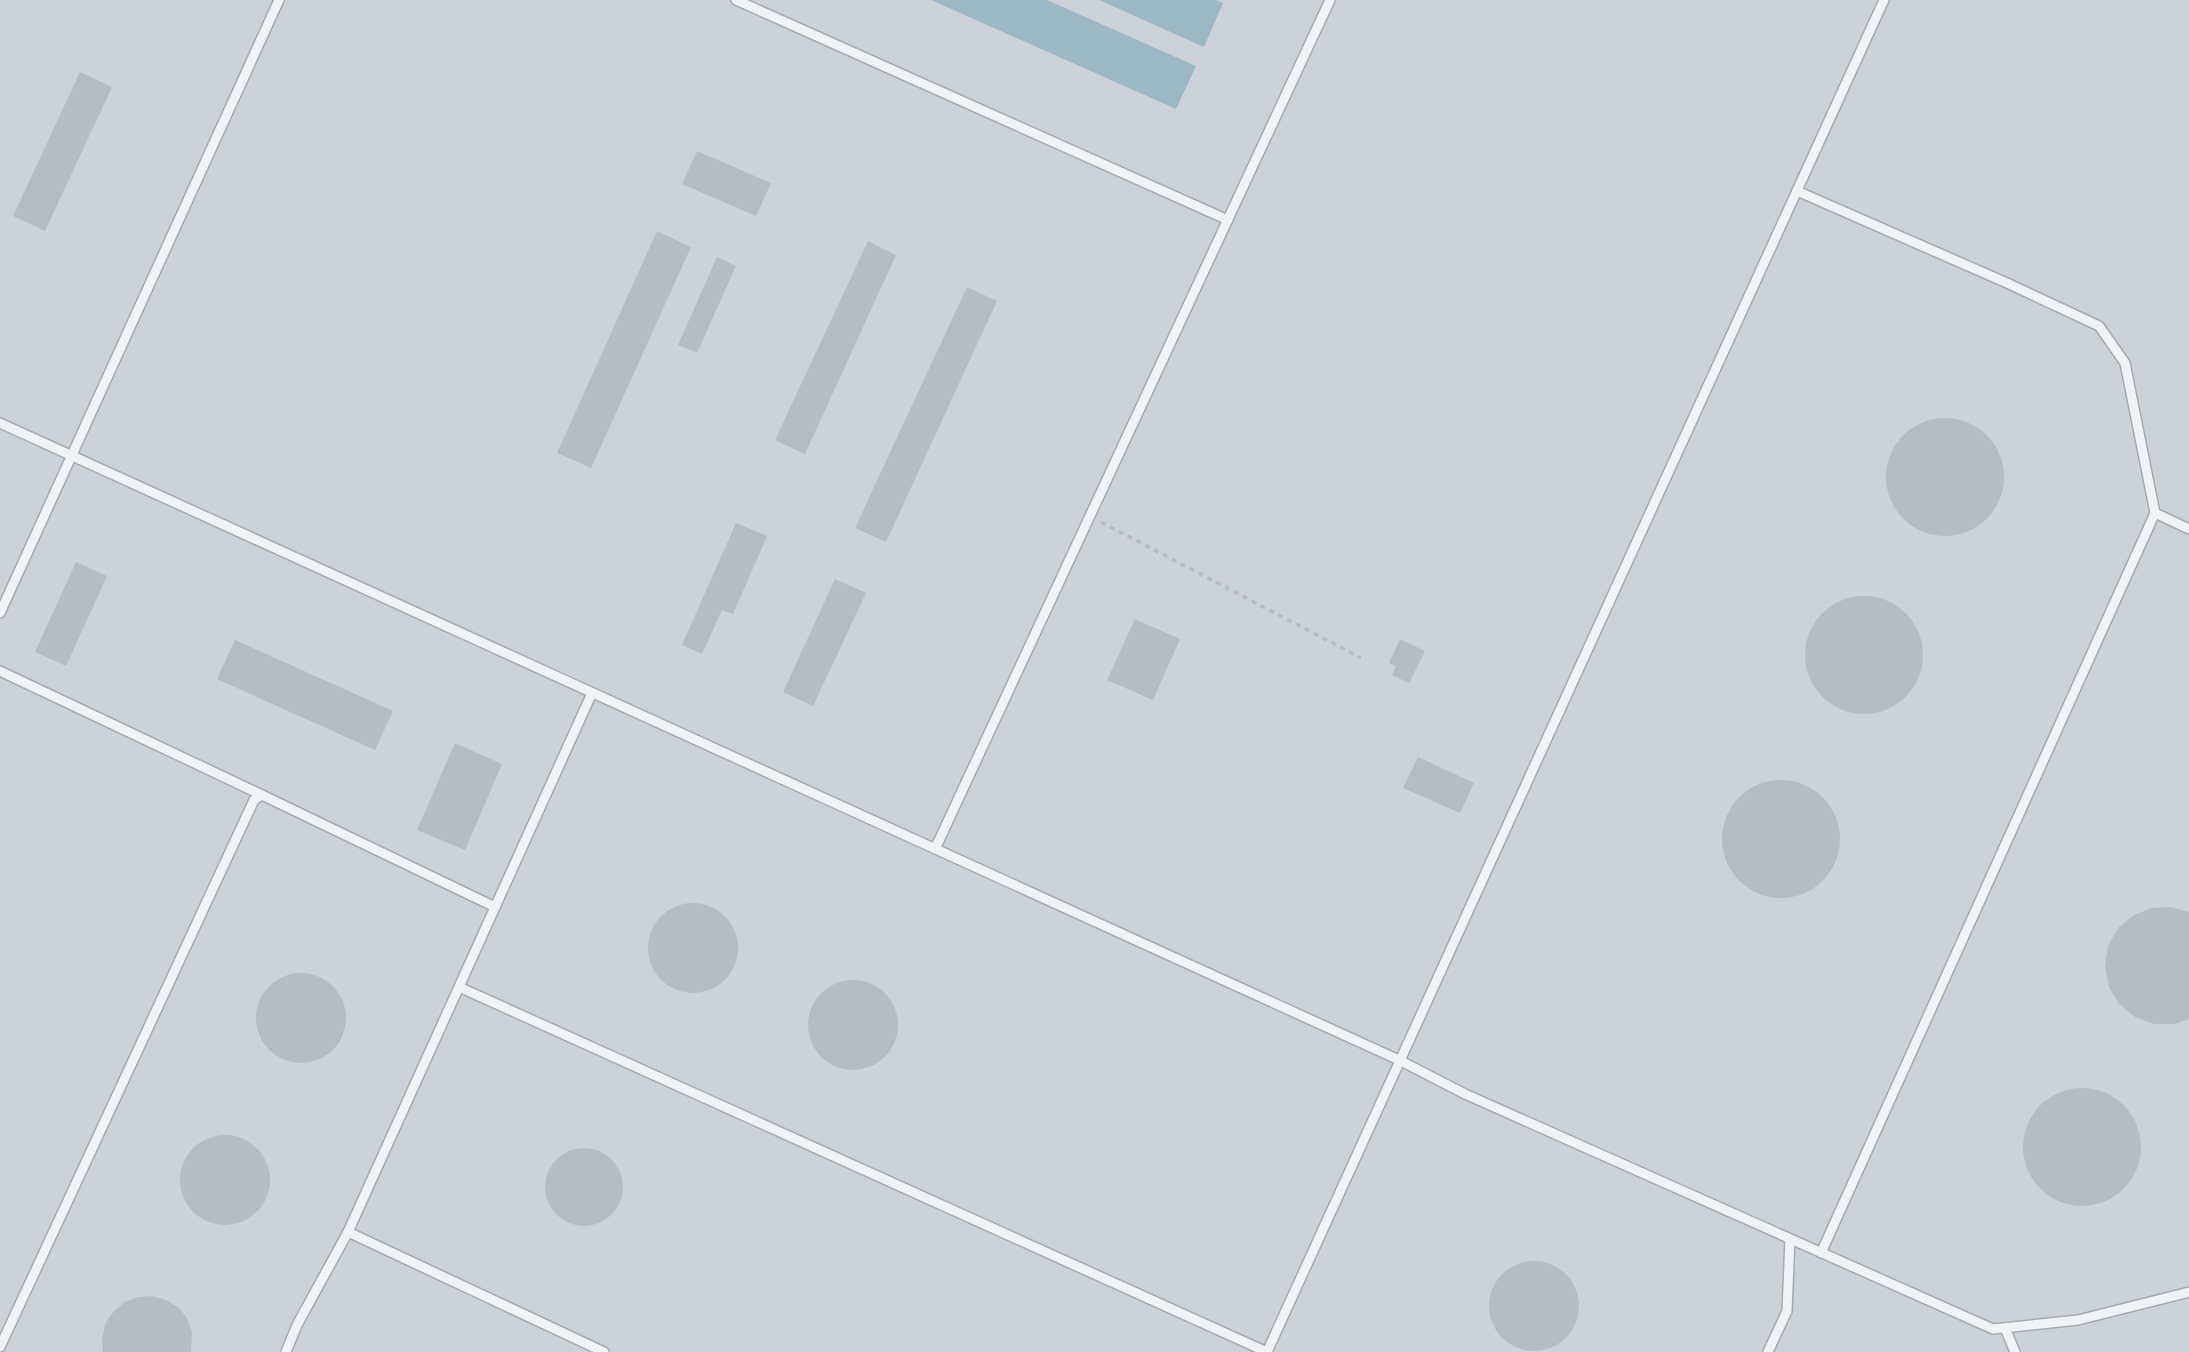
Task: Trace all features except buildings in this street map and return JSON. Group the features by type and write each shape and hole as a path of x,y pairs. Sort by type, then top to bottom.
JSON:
{"lane":[{"path":"0,613 279,0"},
{"path":"736,0 1228,220"},
{"path":"935,849 1331,0"},
{"path":"459,987 1267,1352 1884,0"},
{"path":"1797,191 2099,326 2125,363 2155,513 1821,1253"},
{"path":"0,423 1399,1060 1465,1094 1993,1329 2078,1320 2189,1292"},
{"path":"2155,513 2189,529"},
{"path":"0,671 495,907"},
{"path":"286,1352 297,1325 348,1232 592,693"},
{"path":"0,1347 254,800 262,795"},
{"path":"348,1232 604,1352"},
{"path":"1768,1352 1787,1311 1790,1239"},
{"path":"2005,1328 2015,1352"}],"path":[{"path":"1090,516 1361,658"}],"shaded area":[{"path":"0,0 2189,0 2189,1352 0,1352"}],"water":[{"path":"931,0 1047,0 1196,66 1176,109"},
{"path":"1099,0 1216,0 1223,3 1204,47"}]}
